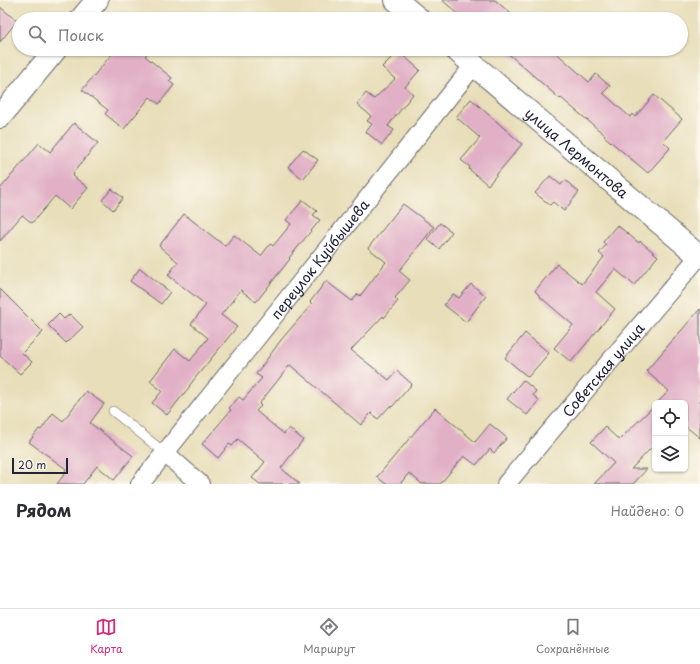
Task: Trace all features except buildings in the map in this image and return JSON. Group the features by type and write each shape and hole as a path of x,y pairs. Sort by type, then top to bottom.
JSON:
{"main road":[{"path":"87,12 97,0"},
{"path":"396,0 411,12"},
{"path":"0,117 50,56"},
{"name":"улица Лермонтова","path":"463,56 700,256"}],"street":[{"name":"переулок Куйбышева","path":"140,484 474,66"},
{"name":"Советская улица","path":"506,484 700,256"},
{"path":"165,453 200,484"}],"lane":[{"path":"113,411 165,453"}]}
